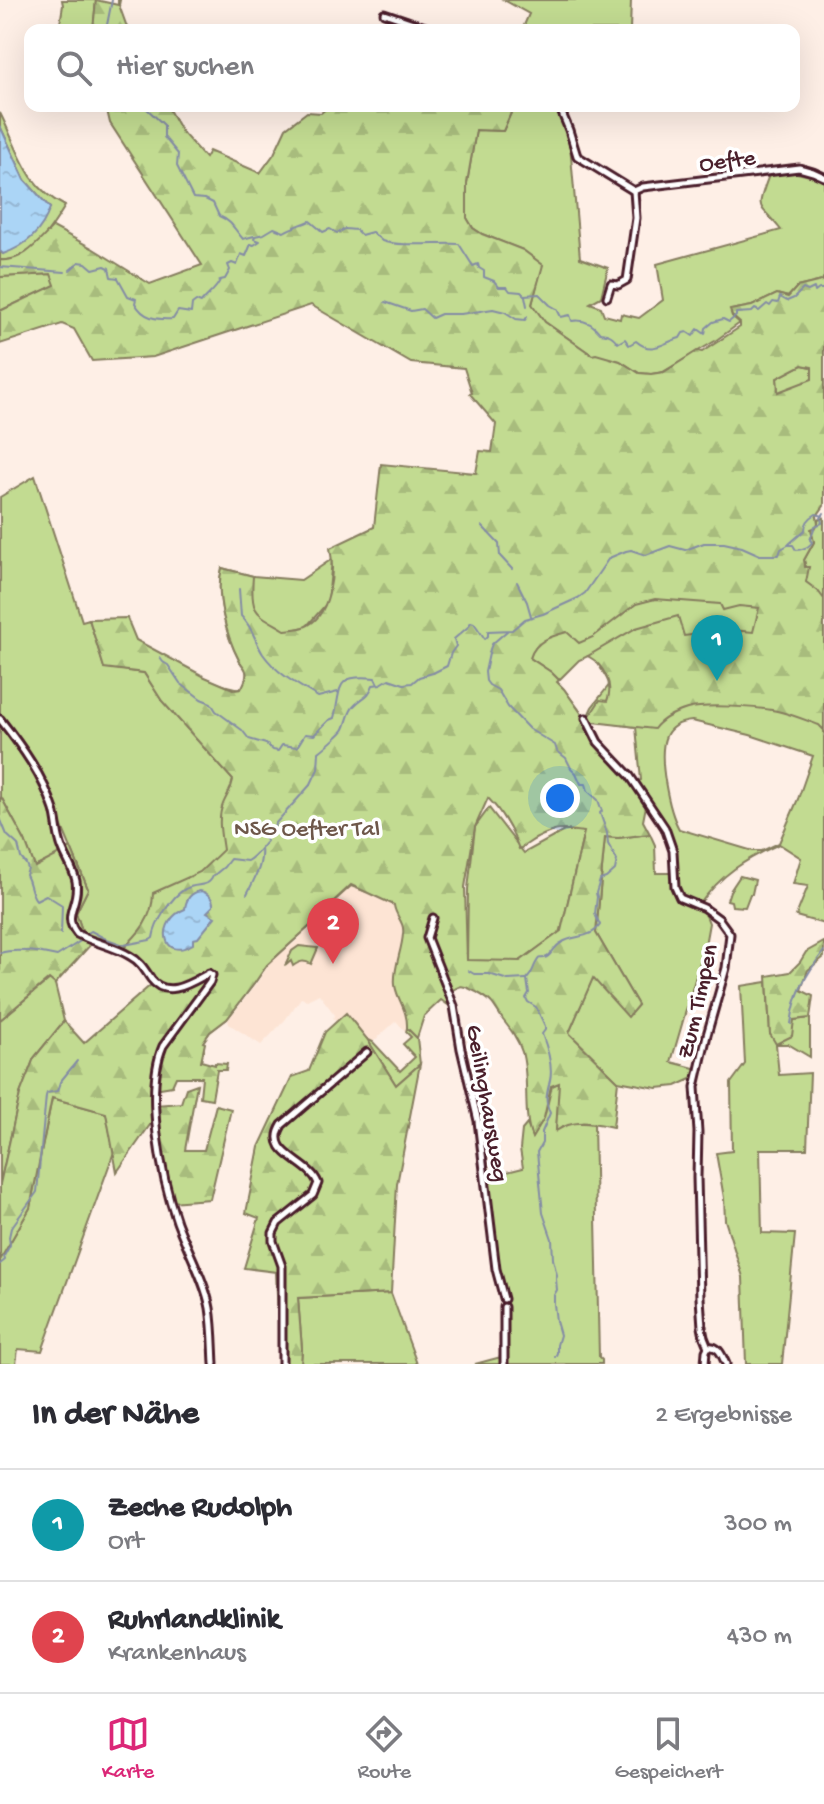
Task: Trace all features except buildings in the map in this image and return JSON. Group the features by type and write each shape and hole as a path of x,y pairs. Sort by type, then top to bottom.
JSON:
{"street":[{"path":"384,13 416,24"},
{"path":"562,112 577,156 634,191 636,218 627,280 618,285 611,284 607,297"},
{"name":"Oefte","path":"634,191 643,187 799,168 824,177"},
{"name":"Zum Timpen","path":"586,718 598,742 630,776 665,828 673,851 675,887 680,898 704,908 719,919 730,934 726,968 695,1087 700,1298 702,1327 708,1347"},
{"path":"0,719 29,757 51,803 60,842 75,880 77,894 70,921 77,934 130,955 160,986 180,988 209,973 212,975 163,1046 156,1082 161,1166 178,1223 210,1307 214,1364"},
{"name":"Geilinghausweg","path":"433,918 427,938 455,1011 480,1131 494,1256 504,1299"},
{"path":"282,1364 282,1266 273,1233 278,1223 310,1199 318,1183 310,1170 279,1146 277,1134 282,1125 367,1052"},
{"path":"504,1307 504,1364"},
{"path":"705,1364 706,1351 713,1346 726,1364"}],"shaded area":[{"path":"351,885 394,905 402,923 402,1003 407,1019 406,1032 396,1021 373,1042 346,1013 336,1022 333,1018 335,1015 319,994 307,1000 301,998 261,1045 229,1024 228,1020 271,961 292,945 321,917 319,914"}],"green space":[{"path":"62,0 96,0 94,24 60,24"},
{"path":"96,0 118,5 120,0 126,24 94,24"},
{"path":"504,0 631,0 630,24 525,24 529,14"},
{"name":"NSG Oefter Tal","path":"107,112 170,112 181,131 205,158 209,151 260,173 274,154 286,128 307,112 511,112 503,131 476,130 467,183 467,218 473,228 482,234 523,250 543,265 532,304 545,322 592,355 620,361 639,373 664,372 740,327 730,310 752,306 777,294 788,297 797,287 822,281 824,277 824,506 817,516 816,527 811,529 814,542 804,560 805,567 809,567 806,582 824,599 824,730 819,725 782,712 731,707 687,709 669,716 654,729 584,721 598,748 626,776 646,806 643,821 650,834 605,837 596,933 638,1005 628,1017 593,978 569,1033 618,1081 613,1127 577,1123 556,1131 559,1083 551,1086 544,1118 532,1138 527,1117 526,1073 520,1047 493,1004 468,988 455,988 446,995 448,1005 441,1000 424,1016 417,1038 407,1028 395,985 403,930 394,905 351,885 267,965 227,1019 203,1042 201,1061 227,1064 226,1070 217,1070 212,1099 200,1097 202,1077 176,1077 172,1086 154,1089 155,1105 181,1103 186,1088 197,1084 185,1150 204,1150 216,1105 231,1109 210,1199 170,1202 152,1122 117,1172 106,1113 52,1098 30,1208 0,1260 0,1184 20,1094 34,1058 64,1021 84,1043 153,983 140,965 121,951 147,918 153,893 200,872 223,850 220,815 233,780 162,701 144,673 104,668 89,619 127,618 136,640 205,677 235,690 241,689 246,673 234,650 223,615 220,590 222,568 253,576 254,605 261,615 285,630 304,627 320,614 329,593 332,569 330,548 374,527 381,464 476,473 480,451 492,452 496,424 470,394 464,368 411,363 311,305 153,357 92,361 74,329 62,324 0,344 0,311 55,285 51,274 0,277 0,260 23,254 53,227 150,284 202,265 110,123","holes":["802,365 812,367 812,379 778,392 777,378","655,599 720,604 723,610 739,606 759,608 753,632 732,630 684,636 678,616 636,628 588,656 599,665 609,688 607,701 600,700 589,717 584,717 557,682 559,680 530,658 544,640 567,632 579,643 593,637 636,604","488,798 506,822 519,849 554,831 584,832 561,931 520,961 467,960 465,887 475,827"]},
{"path":"511,112 560,112 569,133 580,258 608,268 601,297 590,303 601,307 604,315 620,319 621,314 639,318 663,300 657,264 781,230 763,210 761,201 769,175 788,171 824,179 824,277 822,281 797,287 788,297 777,294 752,306 731,310 732,316 740,323 663,372 639,373 620,361 592,355 545,322 532,305 542,265 522,250 482,234 473,228 467,218 467,183 476,130 503,131"},
{"path":"0,113 32,178 65,206 39,243 21,256 0,260 0,252 3,254 50,208 25,180 0,126"},
{"path":"52,274 56,285 0,311 0,277"},
{"path":"802,365 812,367 812,380 778,393 777,378"},
{"name":"NSG Oefter Tal","path":"35,476 82,621 89,619 104,667 144,673 162,701 233,780 231,791 251,779 166,657 215,682 242,688 247,673 234,650 223,615 220,590 222,568 253,576 301,580 332,559 328,602 306,627 285,631 263,618 343,671 805,564 804,560 814,542 810,528 824,518 824,725 821,727 824,730 824,924 796,916 808,886 793,884 801,858 779,844 735,868 716,884 699,905 709,923 671,1062 698,1069 696,1077 676,1086 657,1088 618,1081 569,1033 593,977 628,1016 638,1005 596,933 605,837 650,834 655,845 656,873 672,873 672,840 636,781 641,780 636,727 586,720 610,684 596,660 588,656 579,660 559,680 530,658 532,652 526,658 563,688 580,711 594,742 584,832 561,931 520,961 467,961 468,889 475,827 489,808 524,853 564,831 574,831 561,828 536,838 514,835 487,797 367,892 351,886 267,965 227,1019 210,1032 203,1042 204,1051 188,1057 214,977 136,960 84,936 76,913 88,889 43,781 0,717 0,497","holes":["692,721 750,735 813,756 779,843 762,851 753,851 679,829 668,797 664,769 664,745 668,732 677,725"]},
{"path":"0,720 35,771 53,816 60,855 35,867 0,795"},
{"path":"0,795 35,867 71,848 88,889 76,913 84,936 93,942 55,984 49,979 0,1020"},
{"path":"740,876 755,880 745,907 732,906 731,901 727,900"},
{"path":"824,942 824,957 808,970 801,990 813,996 810,1018 794,1020 792,1036 776,1044 770,1034 767,976 790,972 806,952"},
{"path":"299,946 318,948 311,964 302,962 293,966 291,961 285,966 292,951"},
{"path":"50,979 55,984 64,1021 34,1058 20,1094 0,1184 0,1020"},
{"path":"767,982 770,1034 794,1020 810,1018 810,1057 788,1044 776,1044 779,1075 810,1073 807,1149 760,1149 762,1233 795,1234 782,1364 746,1364 743,1277 725,1220 716,1153 732,1151 731,1083 745,1064 741,986"},
{"path":"346,1013 367,1039 396,1085 420,1064 397,1184 391,1293 298,1298 301,1364 280,1364 276,1272 244,1268 259,1218 246,1213 259,1147 292,1077 309,1071 325,1032"},
{"path":"407,1028 417,1038 420,1064 396,1085 367,1039 400,1071 415,1057 403,1044 411,1037 406,1032"},
{"path":"560,1082 556,1130 574,1123 594,1124 599,1357 602,1364 475,1364 501,1357 502,1294 481,1155 486,1158 491,1176 523,1168 520,1149 522,1130 527,1124 532,1137 544,1118 552,1086"},
{"path":"52,1098 106,1113 114,1152 42,1351 18,1349 16,1364 0,1364 0,1260 30,1208"},
{"path":"391,1293 417,1364 301,1364 298,1298"}],"water":[{"path":"0,126 25,180 50,208 43,224 32,237 3,254 0,251"},
{"path":"200,891 211,898 213,906 207,912 215,917 198,938 193,939 193,944 174,948 166,938 166,930 176,914 185,909 191,895"}],"waterway":[{"path":"107,24 112,0"},
{"path":"150,112 164,125 164,137 178,154 177,166 193,198 213,203 219,216 230,223 243,239 254,236"},
{"path":"70,270 79,262 93,269 105,266 109,268 111,277 118,278 128,296 136,299 135,303 142,312 156,318 173,319 178,311 191,313 192,304 196,301 201,303 220,280 225,279 230,270 228,265 237,265 241,254 246,256 251,244 260,241 254,239 255,236 274,228 284,232 310,221 323,232 330,229 337,233 345,229 356,230 361,235 372,232 389,243 459,244 473,266 478,264 484,271 484,277 499,287 507,287 524,295 539,294 557,309 561,317 570,315 572,321 588,323 618,343 625,339 629,345 636,341 652,348 680,338 683,333 693,336 698,329 705,334 706,328 713,322 723,319 729,322 736,313 759,311 767,304 778,303 780,297 787,301 803,289 808,291 814,288 815,292 824,289"},
{"path":"0,267 65,272"},
{"path":"525,296 527,306"},
{"path":"385,302 411,311 422,309 432,318 441,314 493,309 516,319 525,320 527,317"},
{"path":"85,935 91,931 124,945 150,940 180,892 208,883 230,859 247,861 253,857 267,841 265,835 274,829 275,824 311,784 318,769 319,752 343,731 349,713 373,685 389,679 412,683 447,666 456,646 454,639 471,622 485,639 488,631 512,630 525,619 578,598 585,593 609,558 626,551 646,555 670,546 685,550 704,543 724,543 760,555 779,555 781,549 788,545 793,545 796,550 803,549 811,544 815,526 822,523 824,513"},
{"path":"789,544 805,530 811,517 816,514 823,516"},
{"path":"482,526 499,544 500,556 512,569"},
{"path":"517,582 531,616"},
{"path":"239,589 241,616 269,661 288,678 318,697 338,692"},
{"path":"507,631 492,644 485,672 486,681 498,690 508,707 529,729 555,745 581,784 586,784 588,791 598,800 608,844 617,860 615,870 600,880 596,893 595,914 600,925 592,933 561,943 547,957 539,959 527,979 529,993 526,998 536,1007 545,1026 542,1034 551,1069 547,1097 550,1113 537,1152 543,1213 552,1239 557,1275 554,1304 560,1335 555,1357"},
{"path":"160,658 180,683 211,703 249,739 278,751 282,745 297,747 305,734 314,735 334,718 340,690 346,680 375,678 378,684"},
{"path":"0,818 7,835 18,845 36,900 46,895 62,905 61,934"},
{"path":"247,894 260,866 261,847"},
{"path":"0,953 21,951 57,956 82,940"},
{"path":"791,1024 802,985 824,951"},
{"path":"469,971 508,980 526,979"},
{"path":"0,1264 5,1260 10,1245 11,1228 37,1192 47,1093 57,1091 60,1082 77,1061"}],"place":[{"name":"Zeche Rudolph","path":"717,681"},
{"name":"Ruhrlandklinik","path":"333,964"}]}
